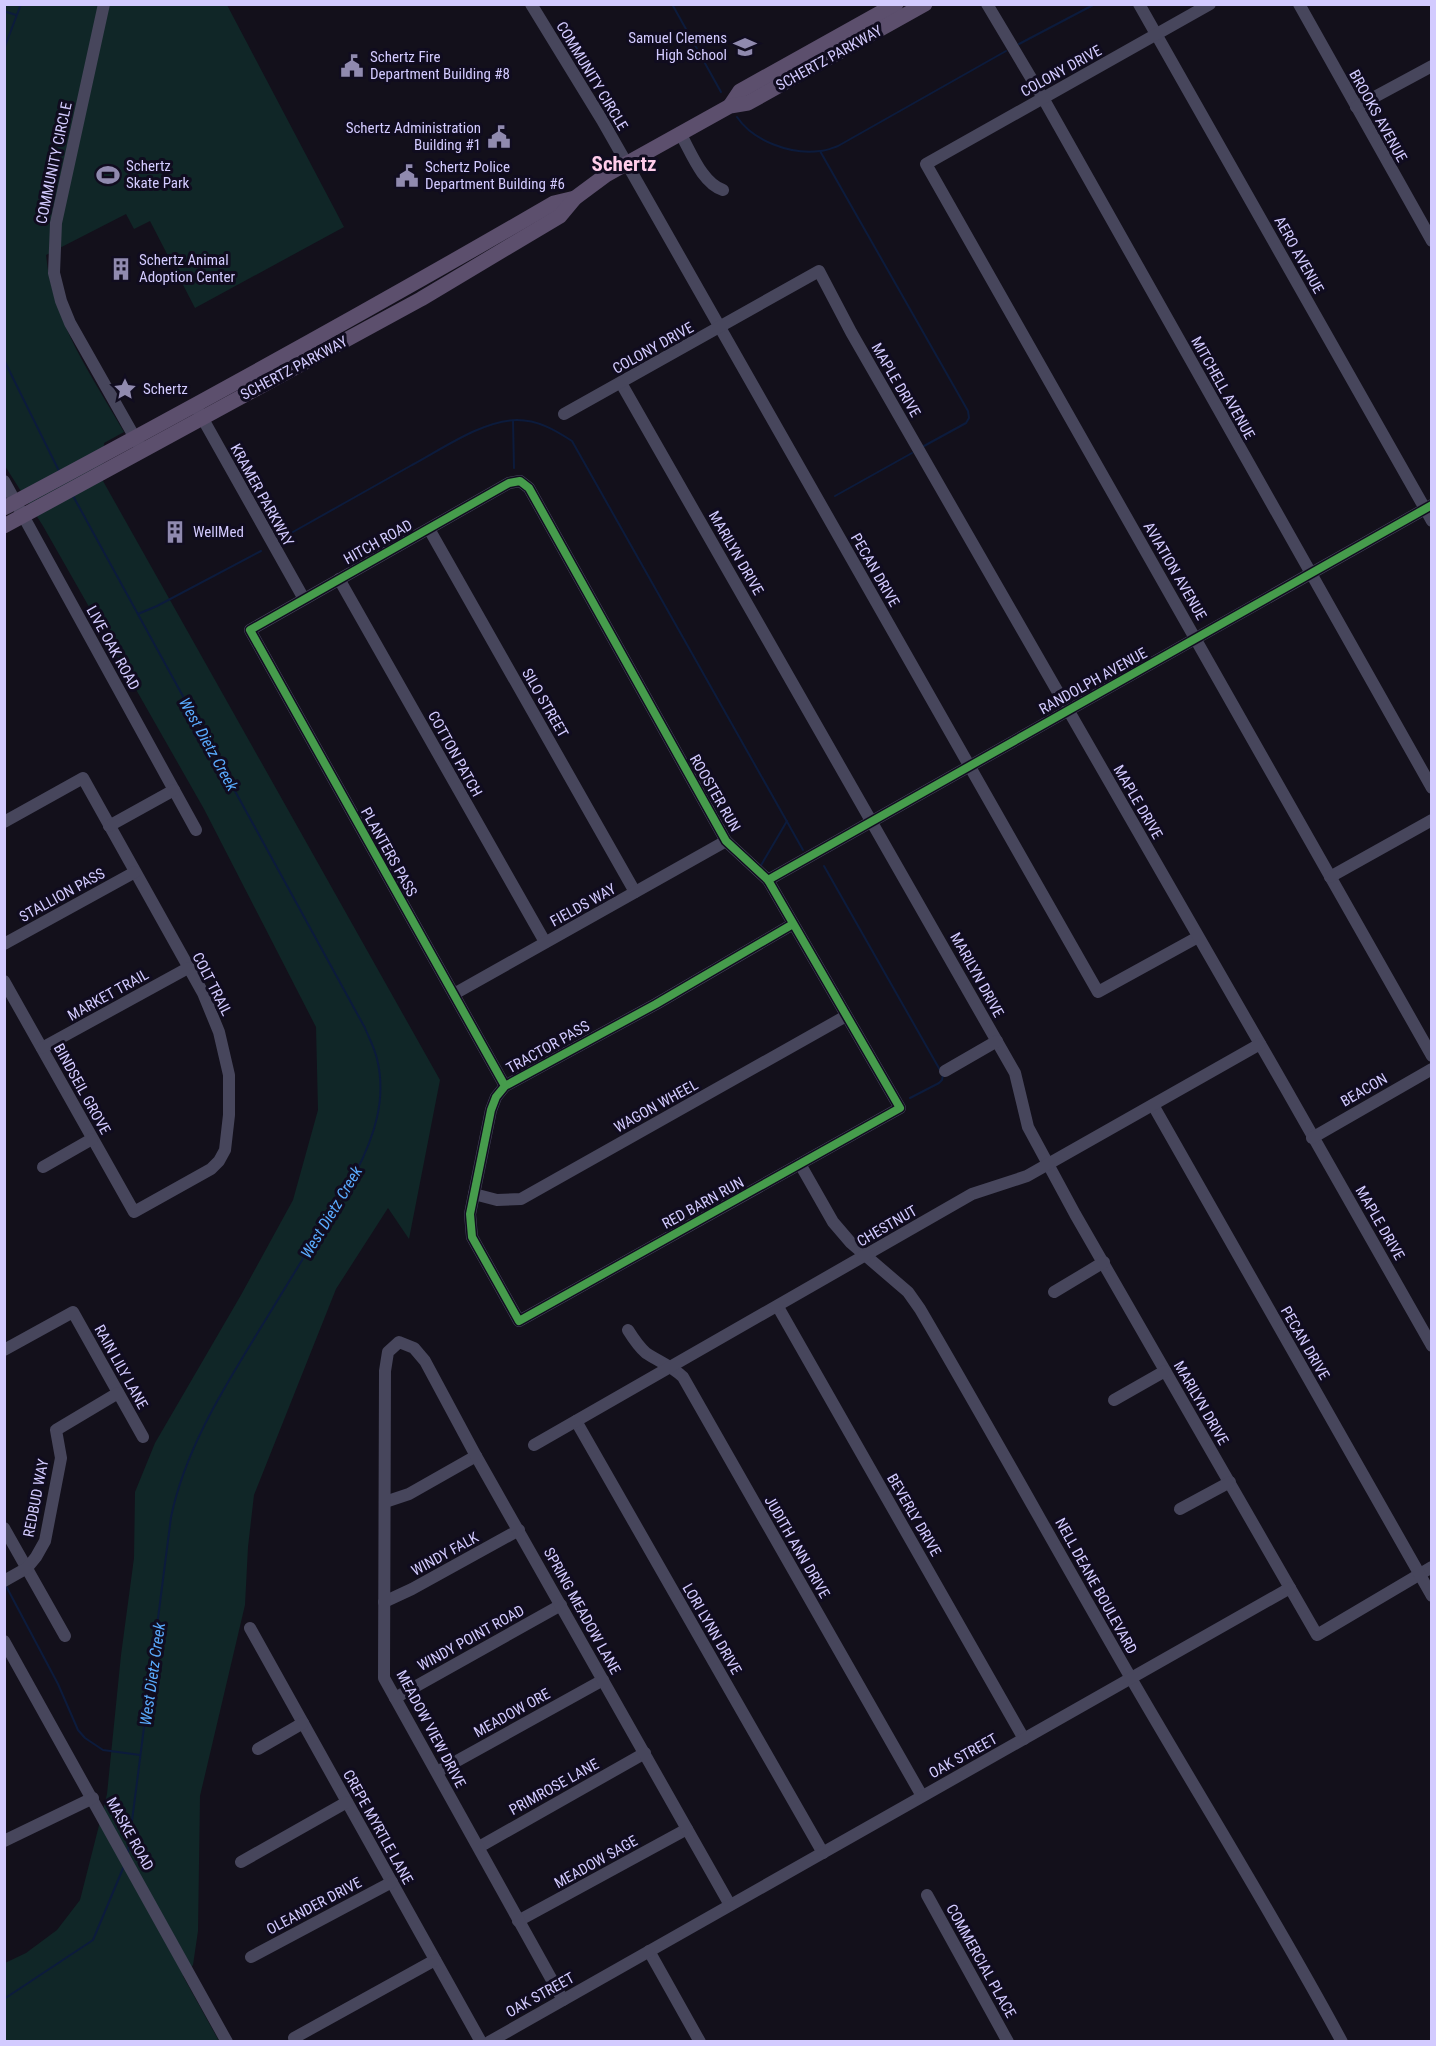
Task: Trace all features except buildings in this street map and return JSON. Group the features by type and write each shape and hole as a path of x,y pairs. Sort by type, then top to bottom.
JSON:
{"main road":[{"name":"SCHERTZ PARKWAY","path":"801,66 896,4"},
{"name":"SCHERTZ PARKWAY","path":"4,526 15,509 139,445 417,292 533,224 554,203 575,198 626,164 744,97 925,4"}],"street":[{"name":"COMMUNITY CIRCLE","path":"104,4 56,223 54,273 61,301 70,323 139,445"},
{"name":"COMMUNITY CIRCLE","path":"531,4 626,164"},
{"name":"MITCHELL AVENUE","path":"987,4 1043,98 1431,788"},
{"name":"AERO AVENUE","path":"1139,4 1428,507 1431,521"},
{"name":"COLONY DRIVE","path":"926,164 1210,4"},
{"name":"BROOKS AVENUE","path":"1299,4 1431,241"},
{"path":"1356,107 1431,66"},
{"path":"680,134 706,178 715,187 723,190"},
{"name":"PECAN DRIVE","path":"626,164 1098,992 1198,937"},
{"name":"AVIATION AVENUE","path":"926,164 1431,1056"},
{"name":"COLONY DRIVE","path":"564,414 819,272"},
{"name":"MAPLE DRIVE","path":"819,272 851,332 1312,1138 1392,1273 1431,1346"},
{"name":"MARILYN DRIVE","path":"621,383 1016,1073 1028,1127 1290,1588"},
{"name":"KRAMER PARKWAY","path":"199,412 303,599"},
{"name":"LIVE OAK ROAD","path":"4,481 15,509 196,830"},
{"name":"HITCH ROAD","path":"250,630 509,483 520,481"},
{"name":"ROOSTER RUN","path":"520,481 528,488 726,841 768,880 900,1108"},
{"name":"RANDOLPH AVENUE","path":"768,880 1428,507"},
{"name":"SILO STREET","path":"429,529 635,892"},
{"name":"COTTON PATCH","path":"339,579 545,942"},
{"name":"PLANTERS PASS","path":"250,630 505,1086"},
{"name":"COLT TRAIL","path":"4,822 83,778 212,1012 225,1054 230,1097 227,1143 223,1156 211,1169 134,1212"},
{"path":"109,826 174,790"},
{"path":"1330,877 1431,820"},
{"name":"FIELDS WAY","path":"454,994 726,841"},
{"name":"STALLION PASS","path":"4,944 135,872"},
{"name":"TRACTOR PASS","path":"519,1321 472,1237 470,1214 491,1110 496,1097 505,1086 656,1004 793,924"},
{"name":"MARKET TRAIL","path":"42,1048 188,968"},
{"name":"BINDSEIL GROVE","path":"4,981 134,1212"},
{"name":"WAGON WHEEL","path":"474,1194 497,1200 520,1199 846,1016"},
{"path":"945,1071 997,1041"},
{"name":"CHESTNUT","path":"534,1445 972,1194 1018,1180 1260,1044"},
{"name":"BEACON","path":"1312,1138 1431,1069"},
{"name":"PECAN DRIVE","path":"1153,1105 1431,1596"},
{"name":"RED BARN RUN","path":"519,1321 900,1108"},
{"path":"43,1167 92,1138"},
{"name":"NELL DEANE BOULEVARD","path":"800,1164 833,1222 850,1243 902,1285 920,1310 995,1437 1131,1678 1296,1957 1342,2042"},
{"path":"1054,1292 1104,1262"},
{"name":"BEVERLY DRIVE","path":"778,1307 1024,1738"},
{"name":"RAIN LILY LANE","path":"4,1350 73,1312 143,1437"},
{"name":"JUDITH ANN DRIVE","path":"628,1330 647,1354 682,1377 922,1796"},
{"name":"SPRING MEADOW LANE","path":"399,1342 414,1348 425,1361 476,1456 730,1905"},
{"name":"MEADOW VIEW DRIVE","path":"399,1342 388,1352 385,1371 384,1678 563,2000"},
{"path":"1114,1400 1165,1371"},
{"name":"REDBUD WAY","path":"27,1568 45,1541 61,1458 56,1430 118,1393"},
{"name":"LORI LYNN DRIVE","path":"576,1421 823,1853"},
{"path":"385,1502 409,1494 476,1456"},
{"path":"1180,1509 1230,1482"},
{"path":"4,1528 65,1636"},
{"name":"WINDY FALK","path":"384,1602 519,1530"},
{"path":"1290,1588 1317,1635 1431,1567"},
{"path":"4,1581 27,1568"},
{"name":"OAK STREET","path":"489,2042 1290,1588"},
{"name":"WINDY POINT ROAD","path":"395,1698 561,1605"},
{"name":"CREPE MYRTLE LANE","path":"250,1628 481,2042"},
{"name":"MASKE ROAD","path":"4,1641 227,2042"},
{"name":"MEADOW ORE","path":"437,1772 603,1680"},
{"path":"258,1749 303,1723"},
{"name":"PRIMROSE LANE","path":"479,1847 645,1753"},
{"path":"4,1841 93,1798"},
{"path":"241,1862 347,1802"},
{"name":"MEADOW SAGE","path":"518,1921 687,1829"},
{"name":"OLEANDER DRIVE","path":"251,1957 392,1882"},
{"name":"COMMERCIAL PLACE","path":"927,1895 1008,2042"},
{"path":"649,1951 700,2042"},
{"path":"294,2038 435,1960"}],"green space":[{"path":"5,5 227,5 344,227 195,308 150,221 134,229 126,214 46,255 56,302 65,325 87,369 124,432 104,443 103,481 440,1080 409,1239 388,1208 336,1289 254,1495 245,1605 200,1796 198,1931 193,1965 183,1976 219,2041 5,2042 5,1963 26,1953 57,1930 80,1900 107,1794 121,1655 134,1558 135,1492 155,1443 293,1200 318,1110 316,1027 204,809 43,526 5,466"}],"waterway":[{"name":"West Dietz Creek","path":"4,49 21,4"},
{"path":"672,4 721,92"},
{"path":"1019,44 1095,4"},
{"path":"4,11 16,15"},
{"path":"737,117 753,133 774,144 797,151 824,150 838,146 1006,51"},
{"path":"820,151 968,411 969,418 966,423 924,446"},
{"name":"West Dietz Creek","path":"4,360 59,471"},
{"path":"284,537 449,444 490,425 504,421 525,420 546,426 566,437 572,441 803,850"},
{"path":"513,421 514,468"},
{"path":"835,496 912,453"},
{"name":"West Dietz Creek","path":"72,494 365,1028 376,1055 380,1074 377,1117 356,1172 222,1393 186,1465 171,1517 128,1852"},
{"path":"138,614 261,551"},
{"path":"760,867 787,821"},
{"path":"824,866 940,1070"},
{"path":"910,1098 939,1083 943,1075"},
{"path":"6,1586 58,1684 78,1730 85,1738 103,1750 140,1755"},
{"name":"West Dietz Creek","path":"4,1999 93,1940 124,1866"}],"cycle path":[{"path":"505,1086 250,630 509,483 520,481 529,488 726,841 768,880 900,1108 519,1321 472,1237 470,1214 491,1110 496,1097 505,1086 656,1004 793,924"},
{"path":"768,880 1432,505"}],"place":[{"name":"Samuel Clemens High School","path":"745,47"},
{"name":"Schertz Fire Department Building #8","path":"352,66"},
{"name":"Schertz Administration Building #1","path":"499,137"},
{"name":"Schertz Skate Park","path":"108,175"},
{"name":"Schertz Police Department Building #6","path":"407,176"},
{"name":"Schertz Animal Adoption Center","path":"121,269"},
{"name":"Schertz","path":"125,389"},
{"name":"WellMed","path":"175,532"}],"district":[{"name":"Schertz","path":"624,164"}]}
